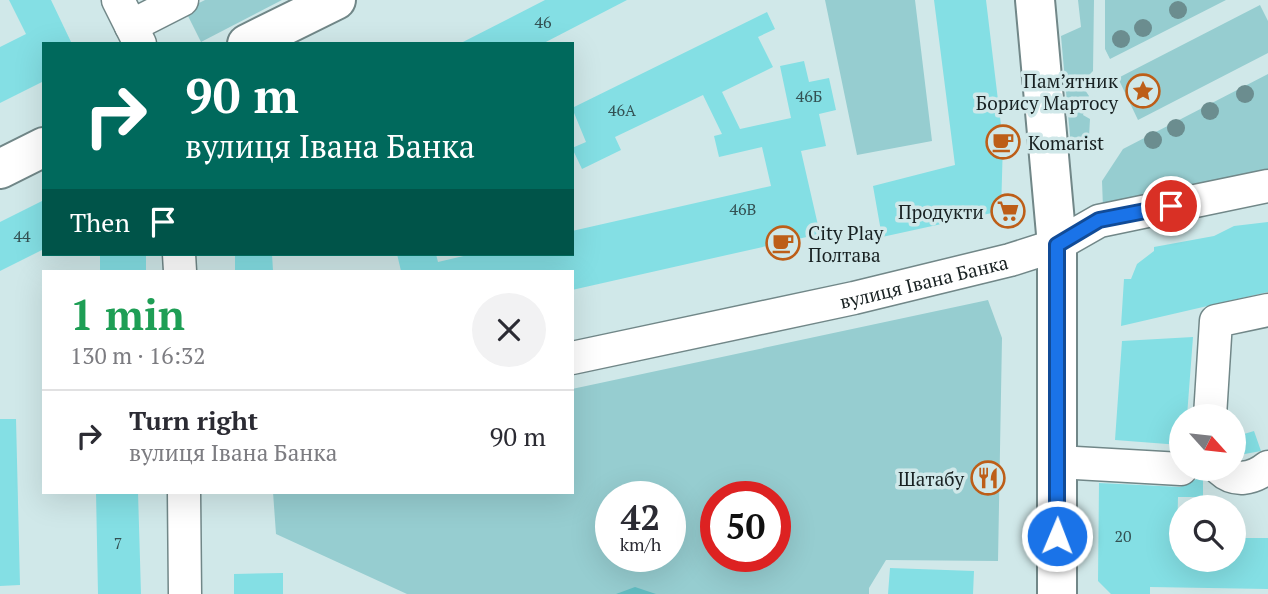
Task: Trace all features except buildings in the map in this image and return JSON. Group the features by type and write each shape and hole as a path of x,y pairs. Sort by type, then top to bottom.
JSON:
{"main road":[{"path":"251,42 336,0"},
{"path":"1035,0 1057,245 1057,594"},
{"path":"0,169 42,147"}],"street":[{"path":"130,23 182,0"},
{"name":"вулиця Івана Банка","path":"574,358 894,289 1057,245 1099,220 1268,186"},
{"path":"1211,404 1216,321 1268,310"},
{"path":"1058,462 1169,468"},
{"path":"1246,477 1268,467"},
{"path":"184,494 186,594"}],"shaded area":[{"path":"205,0 282,0 201,42 185,10"},
{"path":"825,0 915,0 932,141 857,155"},
{"path":"1078,0 1094,0 1093,71 1086,78 1085,90 1089,96 1083,115 1090,119 1089,137 1071,147 1061,36 1081,27"},
{"path":"1105,0 1226,0 1110,59 1105,49"},
{"path":"1260,5 1268,21 1268,53 1138,120 1118,78"},
{"path":"1268,74 1268,173 1103,208 1102,181 1123,149"},
{"path":"988,300 1002,338 998,561 886,560 869,588 869,594 407,594 276,534 273,494 574,494 574,389"},
{"path":"635,587 656,594 616,594"}],"place":[{"name":"Пам’ятник Борису Мартосу","path":"1143,91"},
{"name":"Komarist","path":"1003,142"},
{"name":"Продукти","path":"1008,211"},
{"name":"City Play Полтава","path":"783,243"},
{"name":"Шатабу","path":"988,478"}],"route":[{"path":"1057,536 1057,245 1099,220 1171,206"}]}
